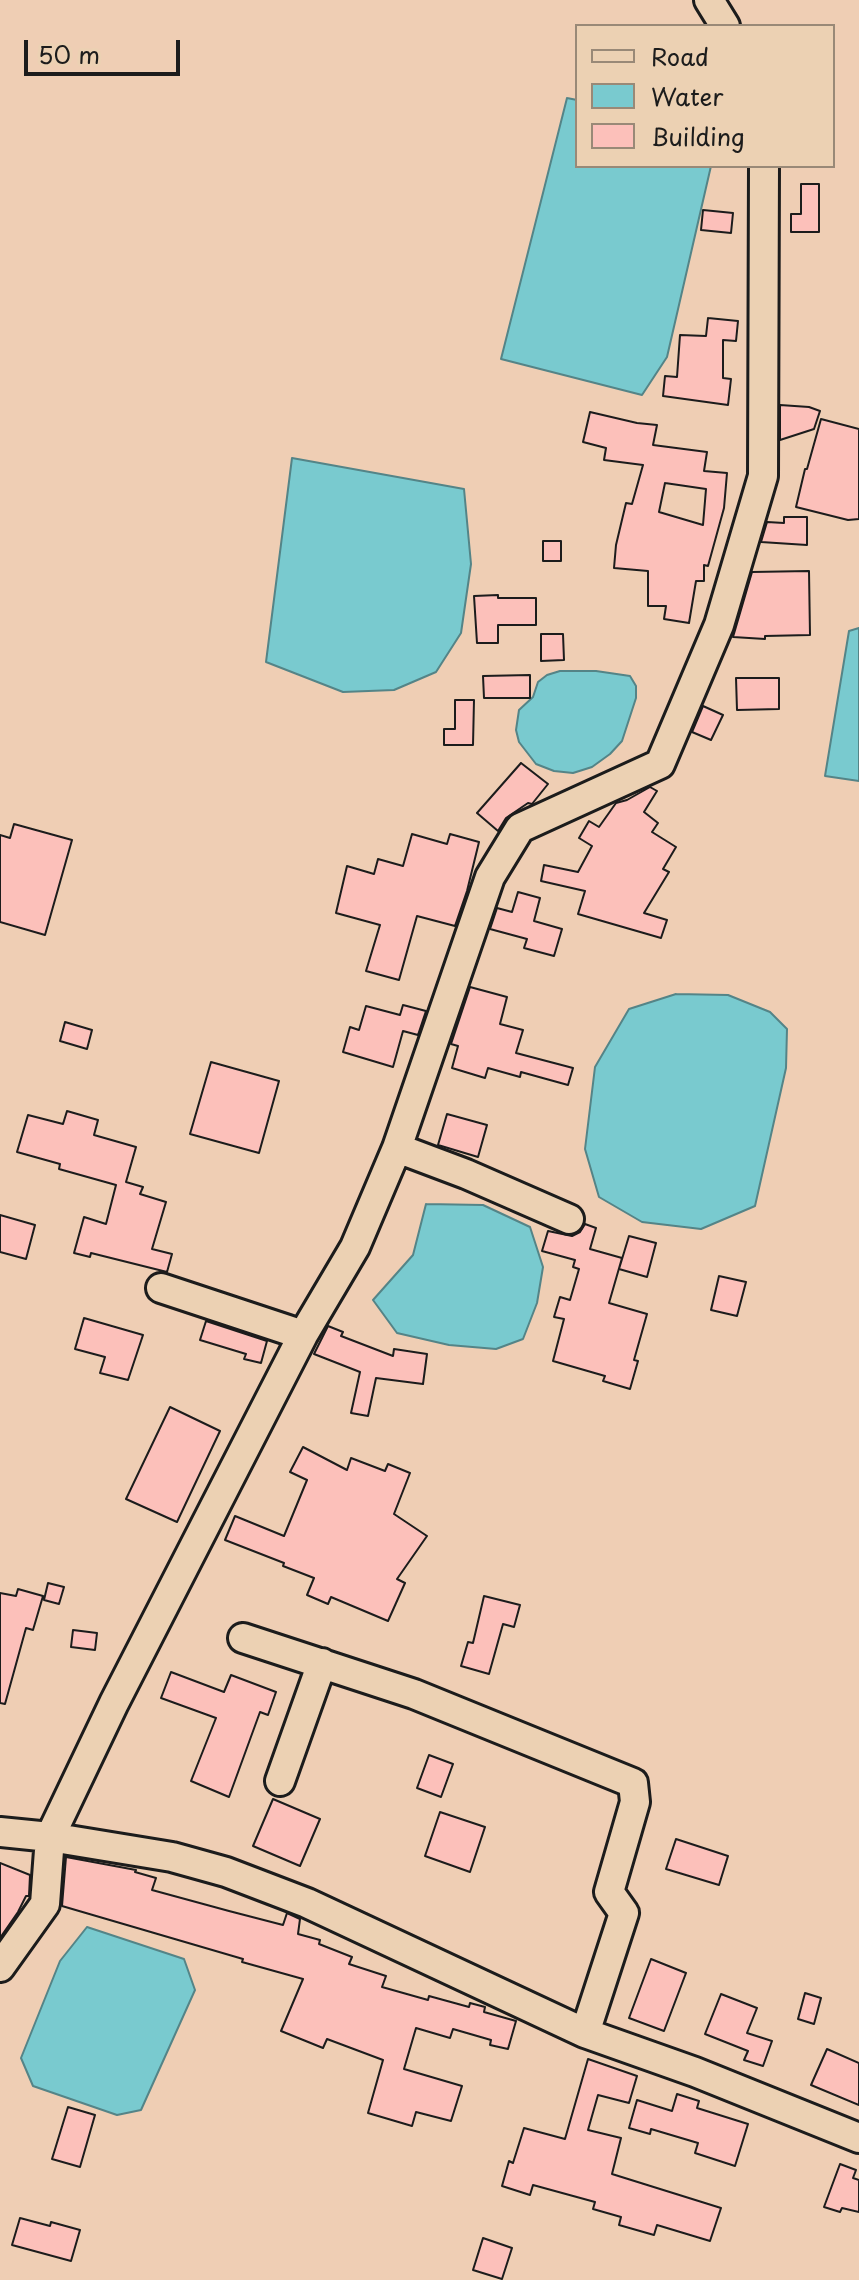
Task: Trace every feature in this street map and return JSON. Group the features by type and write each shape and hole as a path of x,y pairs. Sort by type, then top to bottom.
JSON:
{"street":[{"path":"709,0 724,24"},
{"path":"0,1967 45,1904 50,1837 114,1703 303,1335 355,1247 397,1148 490,877 520,828 660,764 719,625 763,476 764,168"},
{"path":"397,1148 569,1219"},
{"path":"161,1288 303,1335"},
{"path":"243,1638 414,1694 633,1783 635,1802 609,1892 624,1913 585,2033"},
{"path":"280,1781 322,1663"},
{"path":"0,1832 172,1857 226,1872 307,1903 585,2033 695,2072 859,2138"}],"water":[{"path":"567,98 575,100 575,168 711,168 667,357 642,395 501,359"},
{"path":"292,458 464,489 471,564 461,633 436,672 394,690 343,692 266,662"},
{"path":"859,628 859,781 825,776 849,631"},
{"path":"560,671 596,671 630,676 636,686 636,698 622,741 592,767 573,773 554,771 536,764 519,742 516,730 519,710 533,697 538,682"},
{"path":"676,994 728,995 770,1012 787,1029 786,1068 755,1206 701,1229 642,1222 599,1197 585,1149 595,1067 629,1009"},
{"path":"426,1204 483,1205 530,1227 543,1267 537,1303 523,1339 496,1349 449,1345 397,1333 373,1300 413,1255"},
{"path":"87,1927 184,1959 195,1990 141,2110 117,2115 33,2086 21,2058 60,1961"}],"building":[{"path":"801,184 819,184 819,232 791,232 791,214 801,214"},
{"path":"703,210 733,213 731,233 701,230"},
{"path":"708,318 738,321 736,341 723,340 723,378 731,379 728,405 663,396 665,376 677,377 680,335 706,336"},
{"path":"780,405 820,411 814,429 780,440"},
{"path":"590,412 657,425 653,445 707,452 704,471 727,473 724,508 708,566 704,565 704,581 696,581 689,623 664,619 666,606 648,606 648,571 614,568 626,503 632,504 643,465 604,460 606,448 583,442","holes":["665,483 706,489 703,525 659,512"]},
{"path":"821,419 859,429 859,519 848,520 796,507"},
{"path":"784,517 807,517 807,545 761,542 767,522 784,523"},
{"path":"543,541 561,541 561,561 543,561"},
{"path":"809,571 810,635 765,636 765,639 733,637 752,572"},
{"path":"498,595 498,598 536,598 536,625 498,625 498,643 477,643 474,596"},
{"path":"541,634 563,634 564,660 541,661"},
{"path":"530,675 530,698 484,698 483,676"},
{"path":"736,678 779,678 779,709 737,710"},
{"path":"455,700 474,700 473,745 444,745 444,729 455,729"},
{"path":"703,706 723,715 711,740 692,732"},
{"path":"521,763 548,784 532,804 528,803 506,818 498,831 477,813"},
{"path":"650,787 657,791 644,812 658,823 652,832 676,847 663,869 669,872 644,913 667,920 661,938 578,914 585,891 541,881 544,865 578,872 592,846 579,838 589,821 599,827 616,803"},
{"path":"14,824 72,840 45,935 0,922 0,835 10,838"},
{"path":"412,834 447,844 450,834 479,842 455,926 417,916 399,980 366,971 380,925 336,913 347,866 374,874 378,859 403,866"},
{"path":"518,892 540,898 534,921 562,929 554,956 524,948 527,939 490,929 497,908 512,912"},
{"path":"470,987 507,997 500,1024 523,1030 516,1053 573,1068 568,1085 521,1072 520,1077 488,1068 485,1078 452,1068 458,1046 451,1044"},
{"path":"403,1005 426,1011 418,1035 403,1031 393,1067 343,1052 350,1027 359,1030 366,1006 400,1015"},
{"path":"65,1022 92,1030 87,1049 60,1041"},
{"path":"211,1062 279,1081 259,1153 190,1134"},
{"path":"67,1111 98,1120 94,1135 136,1147 126,1182 143,1187 140,1194 166,1202 152,1249 172,1254 167,1272 91,1253 90,1257 74,1253 84,1217 106,1224 116,1185 59,1169 60,1164 17,1152 28,1115 63,1124"},
{"path":"447,1114 487,1125 478,1157 438,1145"},
{"path":"0,1215 35,1225 26,1259 0,1252"},
{"path":"585,1224 596,1228 590,1249 622,1258 609,1303 647,1314 634,1360 638,1361 630,1389 603,1381 605,1376 553,1361 564,1319 554,1317 560,1297 570,1300 579,1269 573,1267 575,1260 542,1251 548,1231 572,1236 580,1232"},
{"path":"629,1236 656,1243 647,1277 619,1269"},
{"path":"719,1276 746,1282 737,1316 711,1310"},
{"path":"84,1318 143,1335 128,1380 100,1373 105,1357 75,1349"},
{"path":"206,1321 267,1341 261,1363 244,1359 246,1354 200,1340"},
{"path":"328,1326 343,1332 341,1336 393,1356 394,1349 427,1354 423,1384 376,1378 368,1416 351,1413 360,1372 314,1354"},
{"path":"170,1407 220,1431 177,1522 126,1499"},
{"path":"303,1447 347,1470 351,1458 385,1471 388,1464 410,1473 394,1514 427,1536 397,1579 405,1583 388,1621 331,1597 328,1604 307,1595 314,1578 225,1540 235,1516 284,1536 307,1480 290,1472"},
{"path":"48,1583 64,1587 59,1604 44,1600"},
{"path":"18,1589 43,1596 33,1630 26,1628 5,1704 0,1703 0,1593 16,1596"},
{"path":"484,1596 520,1605 514,1627 503,1624 489,1674 461,1666 468,1642 473,1643"},
{"path":"73,1630 97,1633 95,1650 71,1647"},
{"path":"171,1672 224,1692 231,1675 276,1692 268,1715 260,1712 229,1797 191,1781 216,1718 161,1698"},
{"path":"429,1755 453,1764 441,1797 417,1788"},
{"path":"273,1799 320,1819 300,1866 253,1846"},
{"path":"440,1812 485,1827 470,1872 425,1856"},
{"path":"676,1839 728,1856 719,1885 666,1869"},
{"path":"66,1857 136,1870 156,1878 152,1890 283,1925 287,1913 300,1919 298,1934 320,1940 319,1944 352,1957 349,1964 386,1976 382,1987 428,2000 429,1996 469,2007 470,2003 485,2007 484,2012 516,2021 508,2049 490,2045 491,2040 453,2029 450,2038 416,2028 404,2069 462,2086 451,2121 416,2112 412,2126 368,2113 383,2060 327,2039 323,2048 281,2031 303,1979 62,1906"},
{"path":"0,1863 30,1875 29,1896 26,1896 0,1938"},
{"path":"651,1959 686,1973 664,2031 629,2018"},
{"path":"805,1993 821,1998 814,2024 798,2019"},
{"path":"721,1994 757,2008 747,2033 772,2041 763,2066 744,2060 748,2051 705,2034"},
{"path":"827,2049 859,2063 859,2105 811,2085"},
{"path":"588,2059 637,2076 629,2103 598,2095 588,2130 621,2138 612,2174 721,2208 710,2241 657,2225 654,2235 619,2225 621,2217 593,2209 595,2202 533,2185 530,2195 502,2186 524,2128 565,2139"},
{"path":"677,2094 699,2101 697,2108 748,2124 735,2166 695,2153 698,2143 651,2129 650,2134 629,2128 637,2100 672,2111"},
{"path":"68,2107 95,2115 80,2167 52,2159"},
{"path":"840,2164 856,2170 853,2178 859,2180 859,2212 842,2208 840,2212 824,2207"},
{"path":"20,2218 80,2230 71,2261 12,2245"},
{"path":"483,2238 512,2248 502,2279 473,2270"}]}
